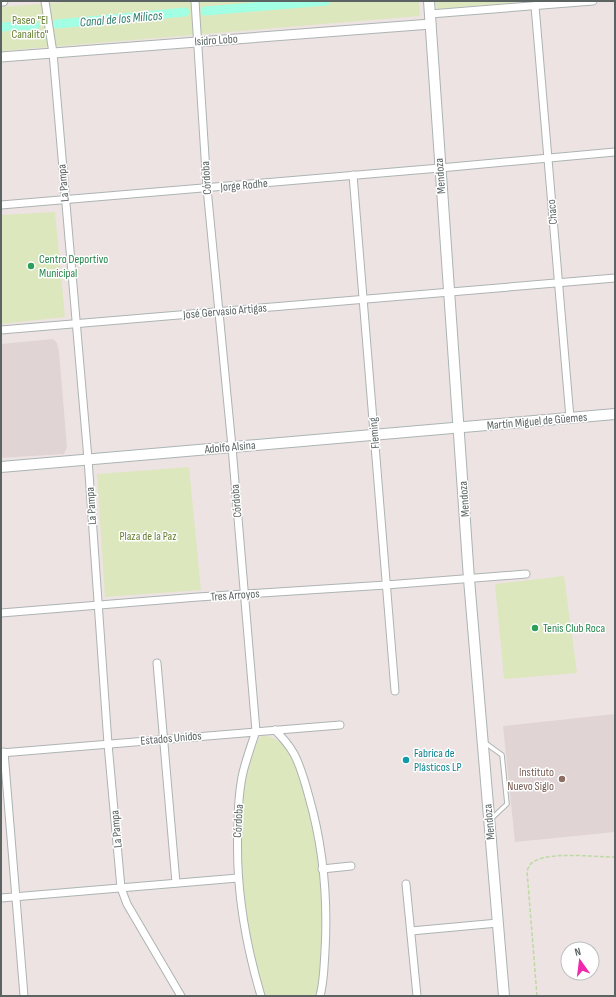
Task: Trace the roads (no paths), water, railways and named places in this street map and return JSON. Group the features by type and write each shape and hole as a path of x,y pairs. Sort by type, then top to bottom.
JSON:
{"main road":[{"name":"Mendoza","path":"429,1 469,579 504,996"},
{"name":"Martín Miguel de Güemes","path":"459,428 615,414"},
{"name":"Adolfo Alsina","path":"1,467 459,428"}],"street":[{"name":"La Pampa","path":"45,1 53,53 75,324 88,459 108,744 121,888 128,904 181,996"},
{"name":"Córdoba","path":"195,1 207,188 232,447 256,731 245,764 242,779 237,849 238,878 242,919 248,951 261,996"},
{"path":"430,14 593,1"},
{"name":"Chaco","path":"534,6 570,418"},
{"name":"Isidro Lobo","path":"1,57 430,24"},
{"name":"Jorge Rodhe","path":"1,205 353,176 615,152"},
{"name":"Fleming","path":"353,176 395,691"},
{"name":"José Gervasio Artigas","path":"1,330 363,298 615,278"},
{"name":"Tres Arroyos","path":"1,613 244,594 386,586 526,574"},
{"path":"157,663 176,883"},
{"name":"Estados Unidos","path":"2,752 340,725"},
{"path":"275,730 294,753 305,782 315,818 322,869 326,922 324,973 320,996"},
{"path":"2,752 3,778 16,897 24,996"},
{"path":"322,869 351,866"},
{"path":"1,898 238,878"},
{"path":"406,884 417,996"},
{"path":"411,931 498,923"}],"lane":[{"path":"482,740 502,755 507,804 489,822"}],"waterway":[{"name":"Canal de los Milicos","path":"205,11 326,1"},
{"name":"Canal de los Milicos","path":"57,24 185,12"},
{"name":"Canal de los Milicos","path":"1,27 35,25"}],"place":[{"name":"Centro Deportivo Municipal","path":"31,266"},
{"name":"Tenis Club Roca","path":"535,628"},
{"name":"Fabrica de Plásticos LP","path":"406,760"},
{"name":"Instituto Nuevo Siglo","path":"562,779"}],"park label":[{"name":"Paseo \"El Canalito\"","path":"30,27"},
{"name":"Plaza de la Paz","path":"148,536"}]}
